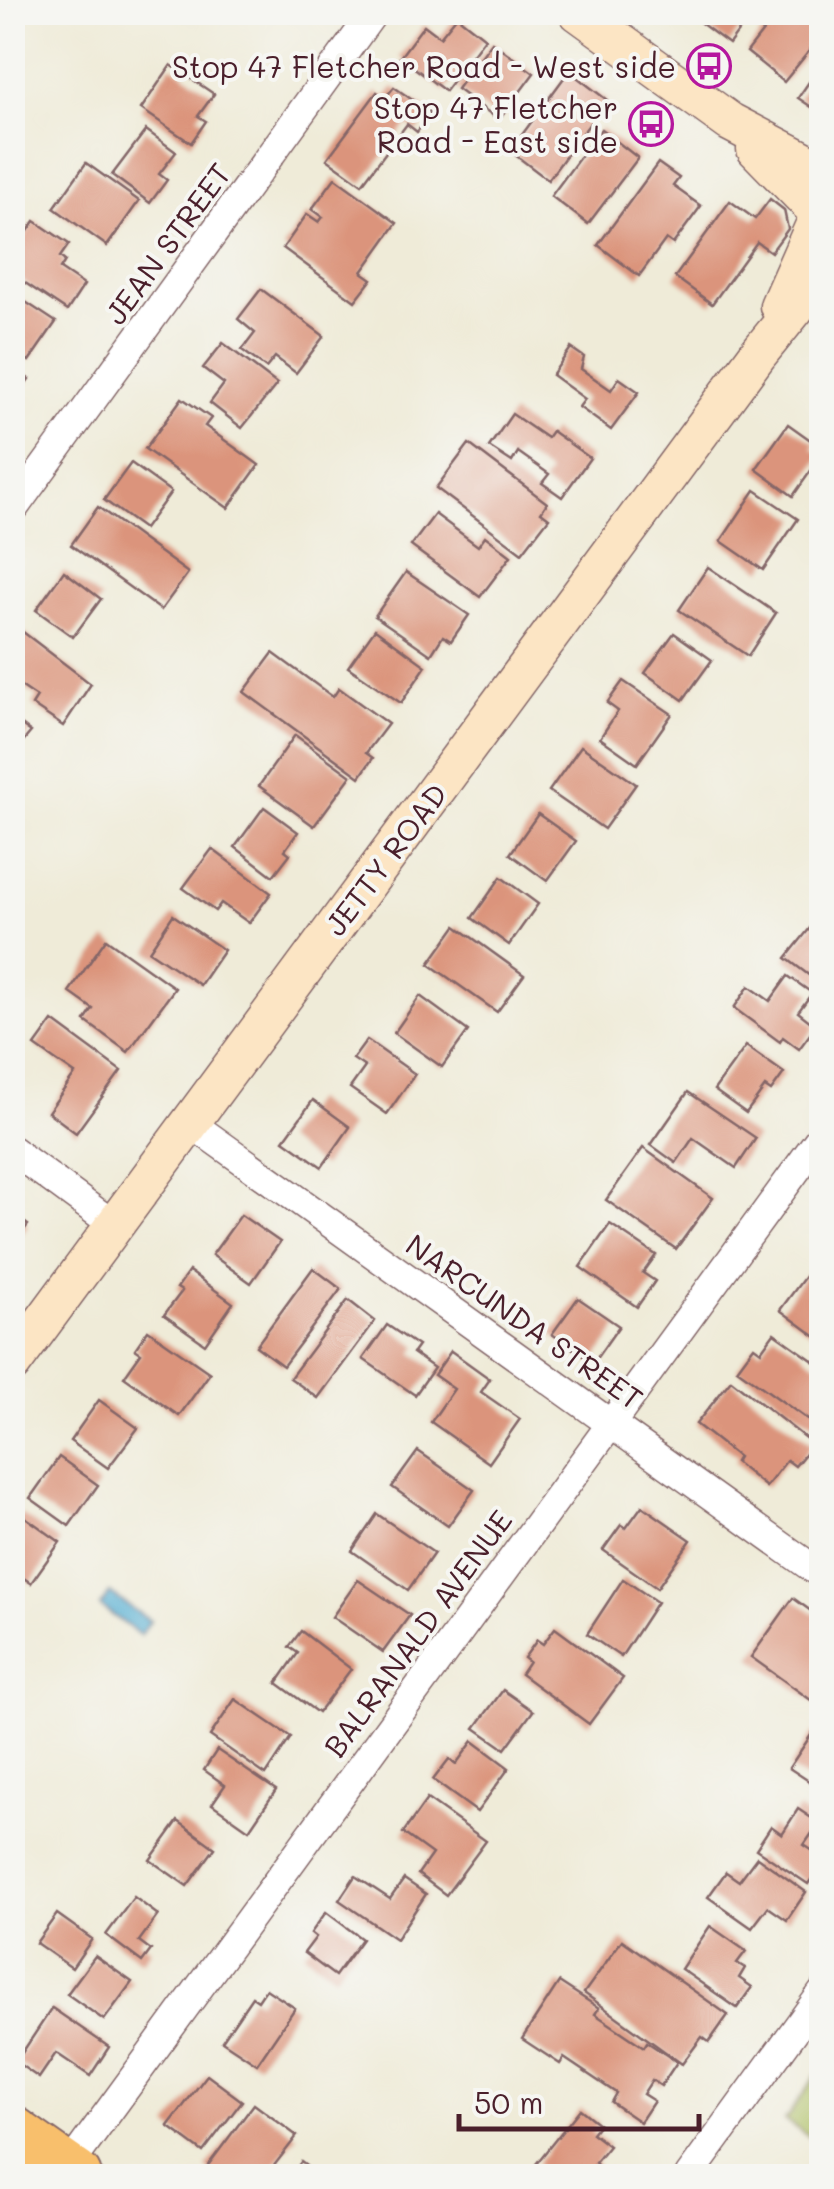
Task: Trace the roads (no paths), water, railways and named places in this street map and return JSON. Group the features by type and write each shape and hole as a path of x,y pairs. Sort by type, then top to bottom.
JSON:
{"highway":[{"path":"12,2131 71,2173"}],"street":[{"name":"JEAN STREET","path":"12,511 374,12"},
{"path":"578,12 730,122 818,206"},
{"name":"JETTY ROAD","path":"758,354 818,206"},
{"name":"JETTY ROAD","path":"12,1364 758,354 822,274"},
{"name":"NARCUNDA STREET","path":"190,1122 822,1575"},
{"name":"BALRANALD AVENUE","path":"71,2173 822,1135"},
{"path":"12,1150 114,1225"},
{"path":"689,2176 822,1993"}],"water":[{"path":"110,1593 150,1621 140,1635 100,1606"}],"place":[{"name":"Stop 47 Fletcher Road - West side","path":"709,66"},
{"name":"Stop 47 Fletcher Road - East side","path":"651,124"}]}
